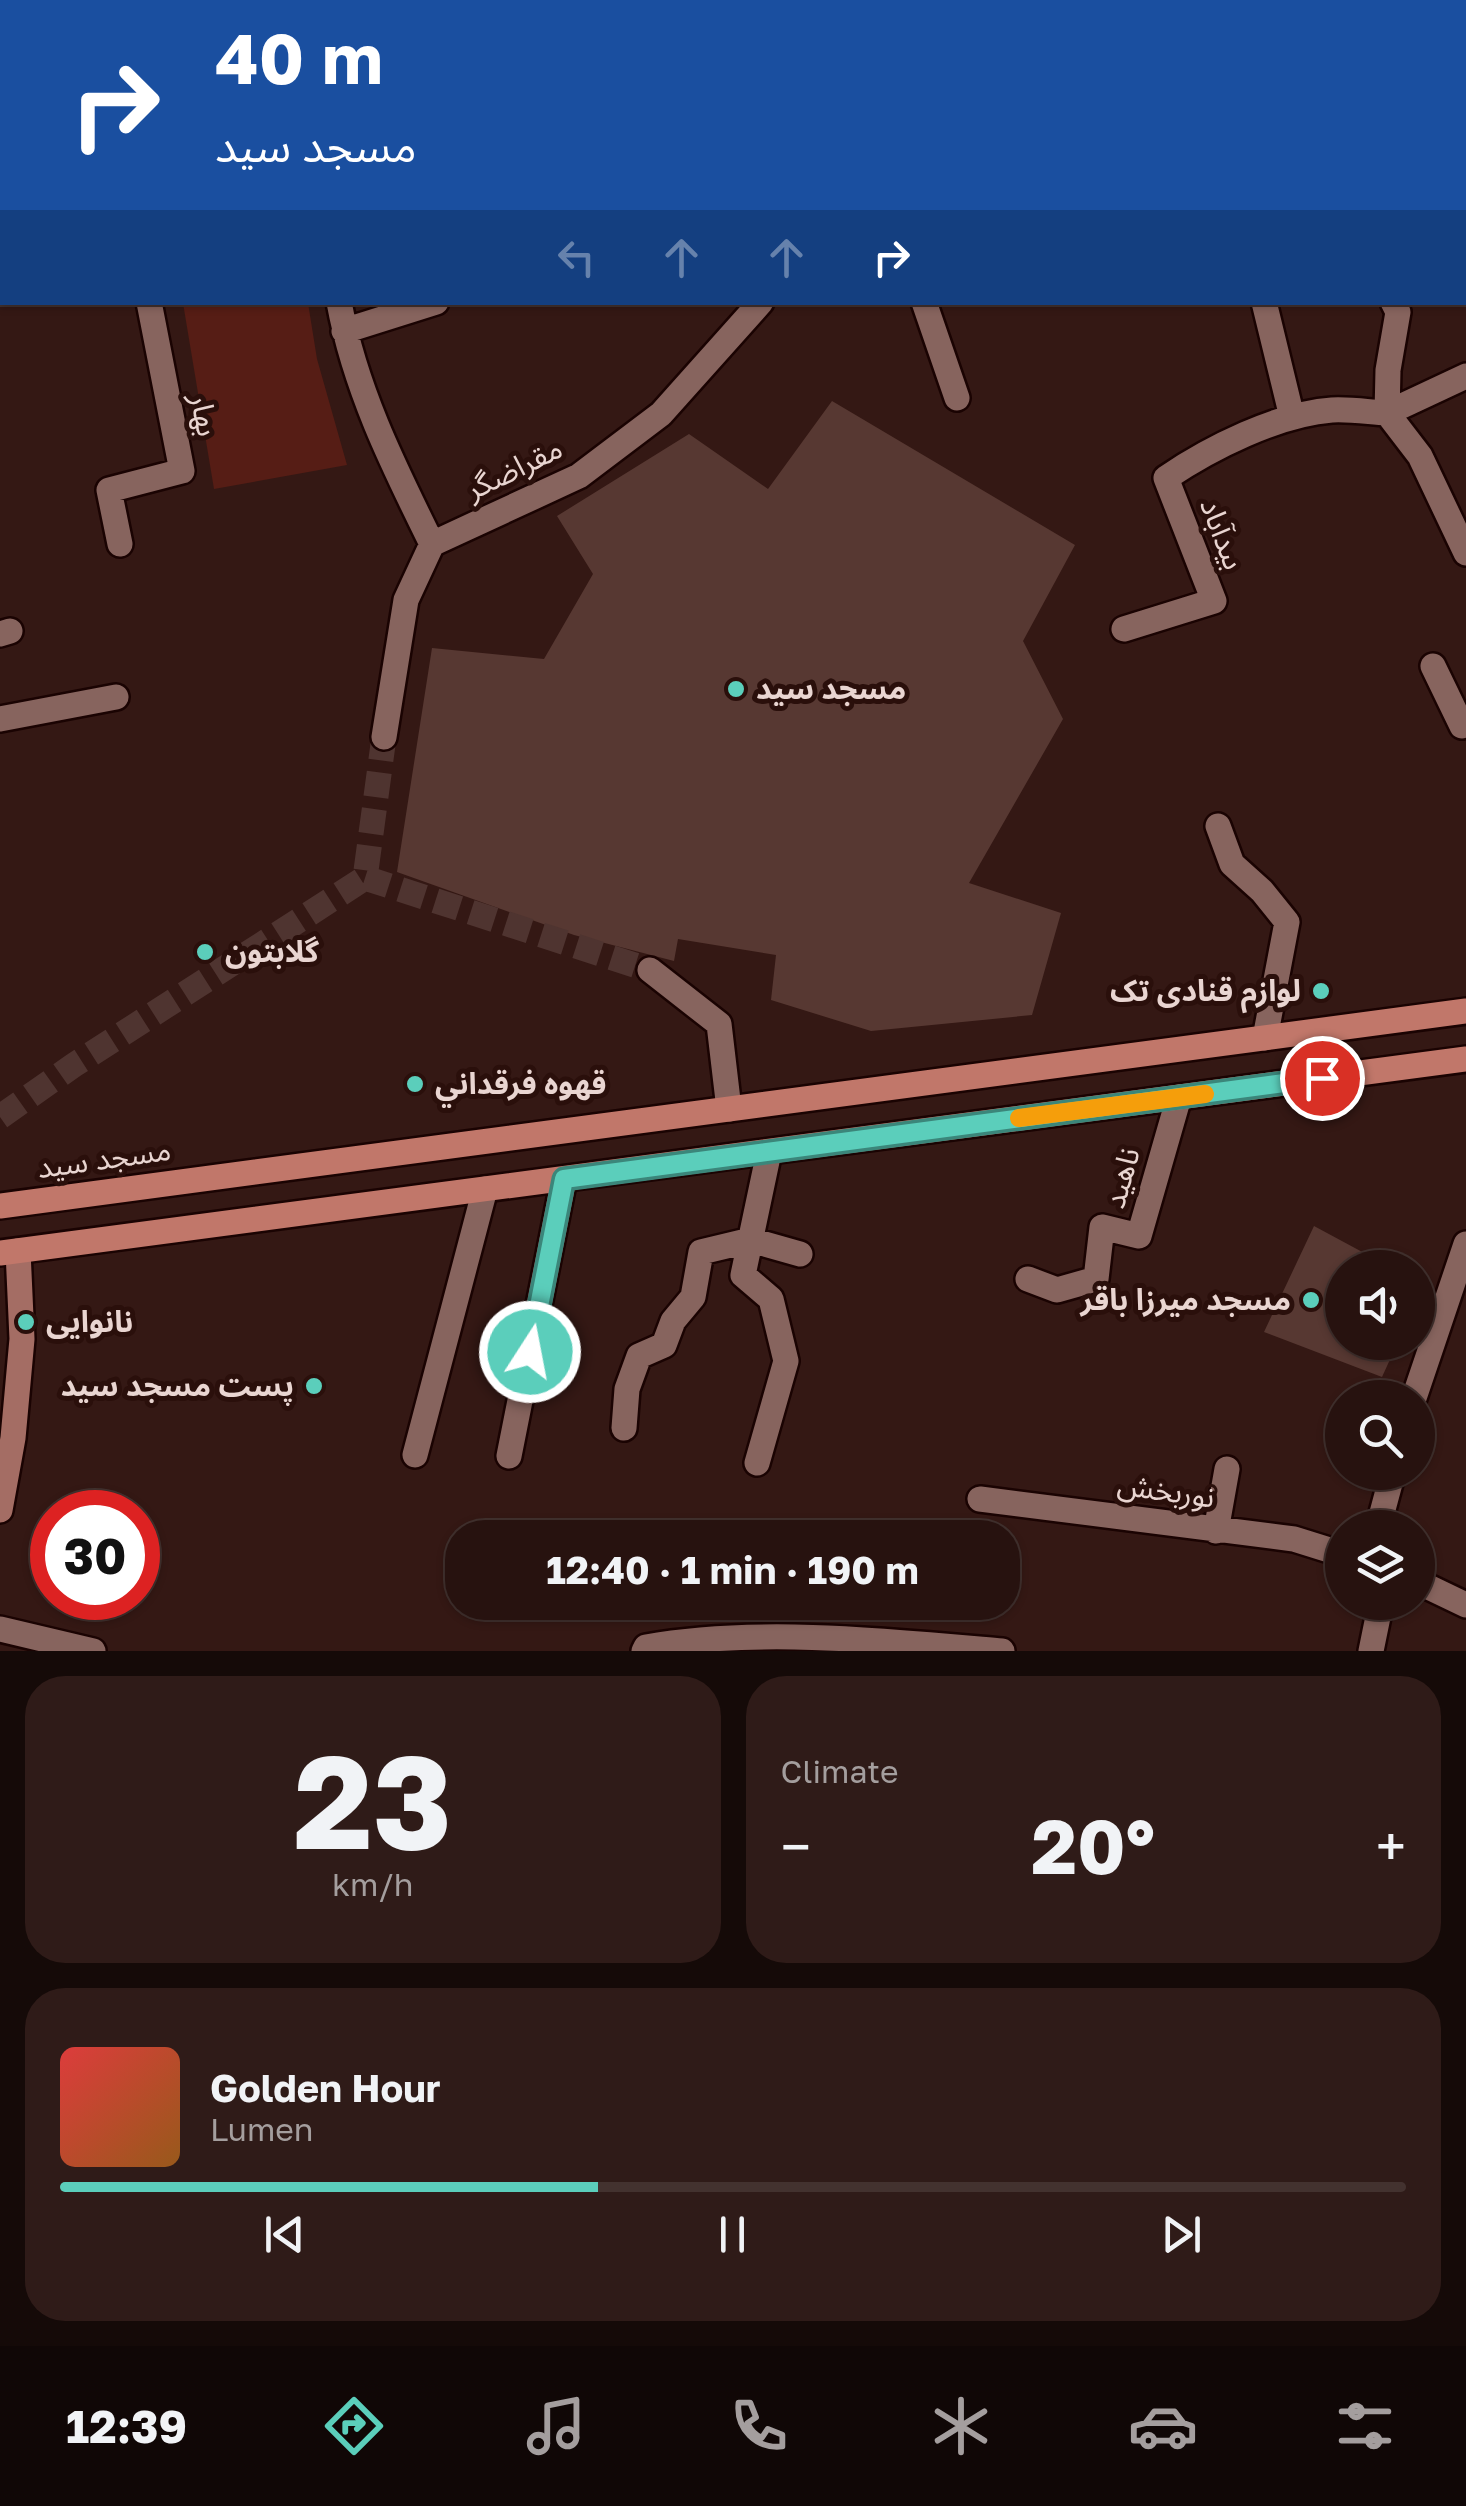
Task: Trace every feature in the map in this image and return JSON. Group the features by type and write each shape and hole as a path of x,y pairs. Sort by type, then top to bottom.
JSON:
{"main road":[{"name":"مسجد سید","path":"0,1206 1466,1011"},
{"path":"9,1252 1466,1059"},
{"path":"393,1154 402,1200"}],"street":[{"name":"بهار","path":"120,544 109,490 182,471 150,305"},
{"path":"340,305 344,331 378,432 432,544 406,600 384,737"},
{"path":"344,331 426,305"},
{"name":"مقراضگر","path":"432,544 579,476 662,414 758,305"},
{"path":"925,305 957,398"},
{"path":"1265,305 1292,418"},
{"path":"1394,305 1398,312 1388,370 1387,413 1420,456 1466,553"},
{"path":"1387,413 1466,376"},
{"name":"بیدآباد","path":"1124,628 1214,601 1166,478 1202,454 1292,418 1332,410 1387,413"},
{"path":"1433,666 1462,726 1466,724"},
{"path":"0,719 116,696"},
{"path":"1218,826 1232,864 1262,891 1287,922 1265,1038"},
{"path":"650,970 719,1024 729,1109"},
{"name":"ناهید","path":"1028,1279 1057,1290 1096,1279 1102,1228 1140,1236 1179,1098"},
{"path":"757,1462 786,1361 771,1300 744,1275 768,1152"},
{"path":"509,1456 564,1179"},
{"path":"416,1455 485,1189"},
{"path":"624,1428 627,1389 639,1356 664,1345 674,1320 693,1297 700,1252 751,1240 800,1254"},
{"path":"1420,1380 1466,1244"},
{"path":"0,1510 14,1438 22,1339 9,1252"},
{"path":"1216,1531 1227,1469"},
{"name":"نوربخش","path":"980,1499 1294,1539 1325,1549"},
{"path":"1435,1590 1466,1605"},
{"path":"1371,1651 1377,1620"},
{"path":"0,1629 93,1651"},
{"path":"644,1651 646,1647 674,1642 734,1638 886,1641 1002,1651"}],"shaded area":[{"path":"183,305 308,305 317,359 347,465 214,489"}],"building":[{"name":"مسجد سید","path":"832,401 1075,545 1023,641 1063,719 969,883 1061,913 1032,1015 871,1031 771,1000 776,955 678,939 674,961 574,935 397,872 432,648 544,659 593,574 557,516 689,434 768,489"},
{"name":"مسجد میرزا باقر","path":"1314,1226 1359,1250 1325,1250 1325,1355 1264,1332"},
{"name":"مسجد میرزا باقر","path":"1337,1360 1390,1360 1382,1377"}],"tunnel":[{"path":"0,1117 365,878 384,737"},
{"path":"365,878 650,970"}],"slow traffic":[{"path":"1019,1118 1205,1094"}],"place":[{"name":"مسجد سید","path":"736,689"},
{"name":"گلابتون","path":"205,952"},
{"name":"لوازم قنادی تک","path":"1321,991"},
{"name":"قهوه فرقداني","path":"415,1084"},
{"name":"مسجد میرزا باقر","path":"1311,1300"},
{"name":"نانوایی","path":"26,1322"},
{"name":"پست مسجد سید","path":"314,1386"}],"route":[{"path":"530,1352 564,1179 1322,1078"}]}
